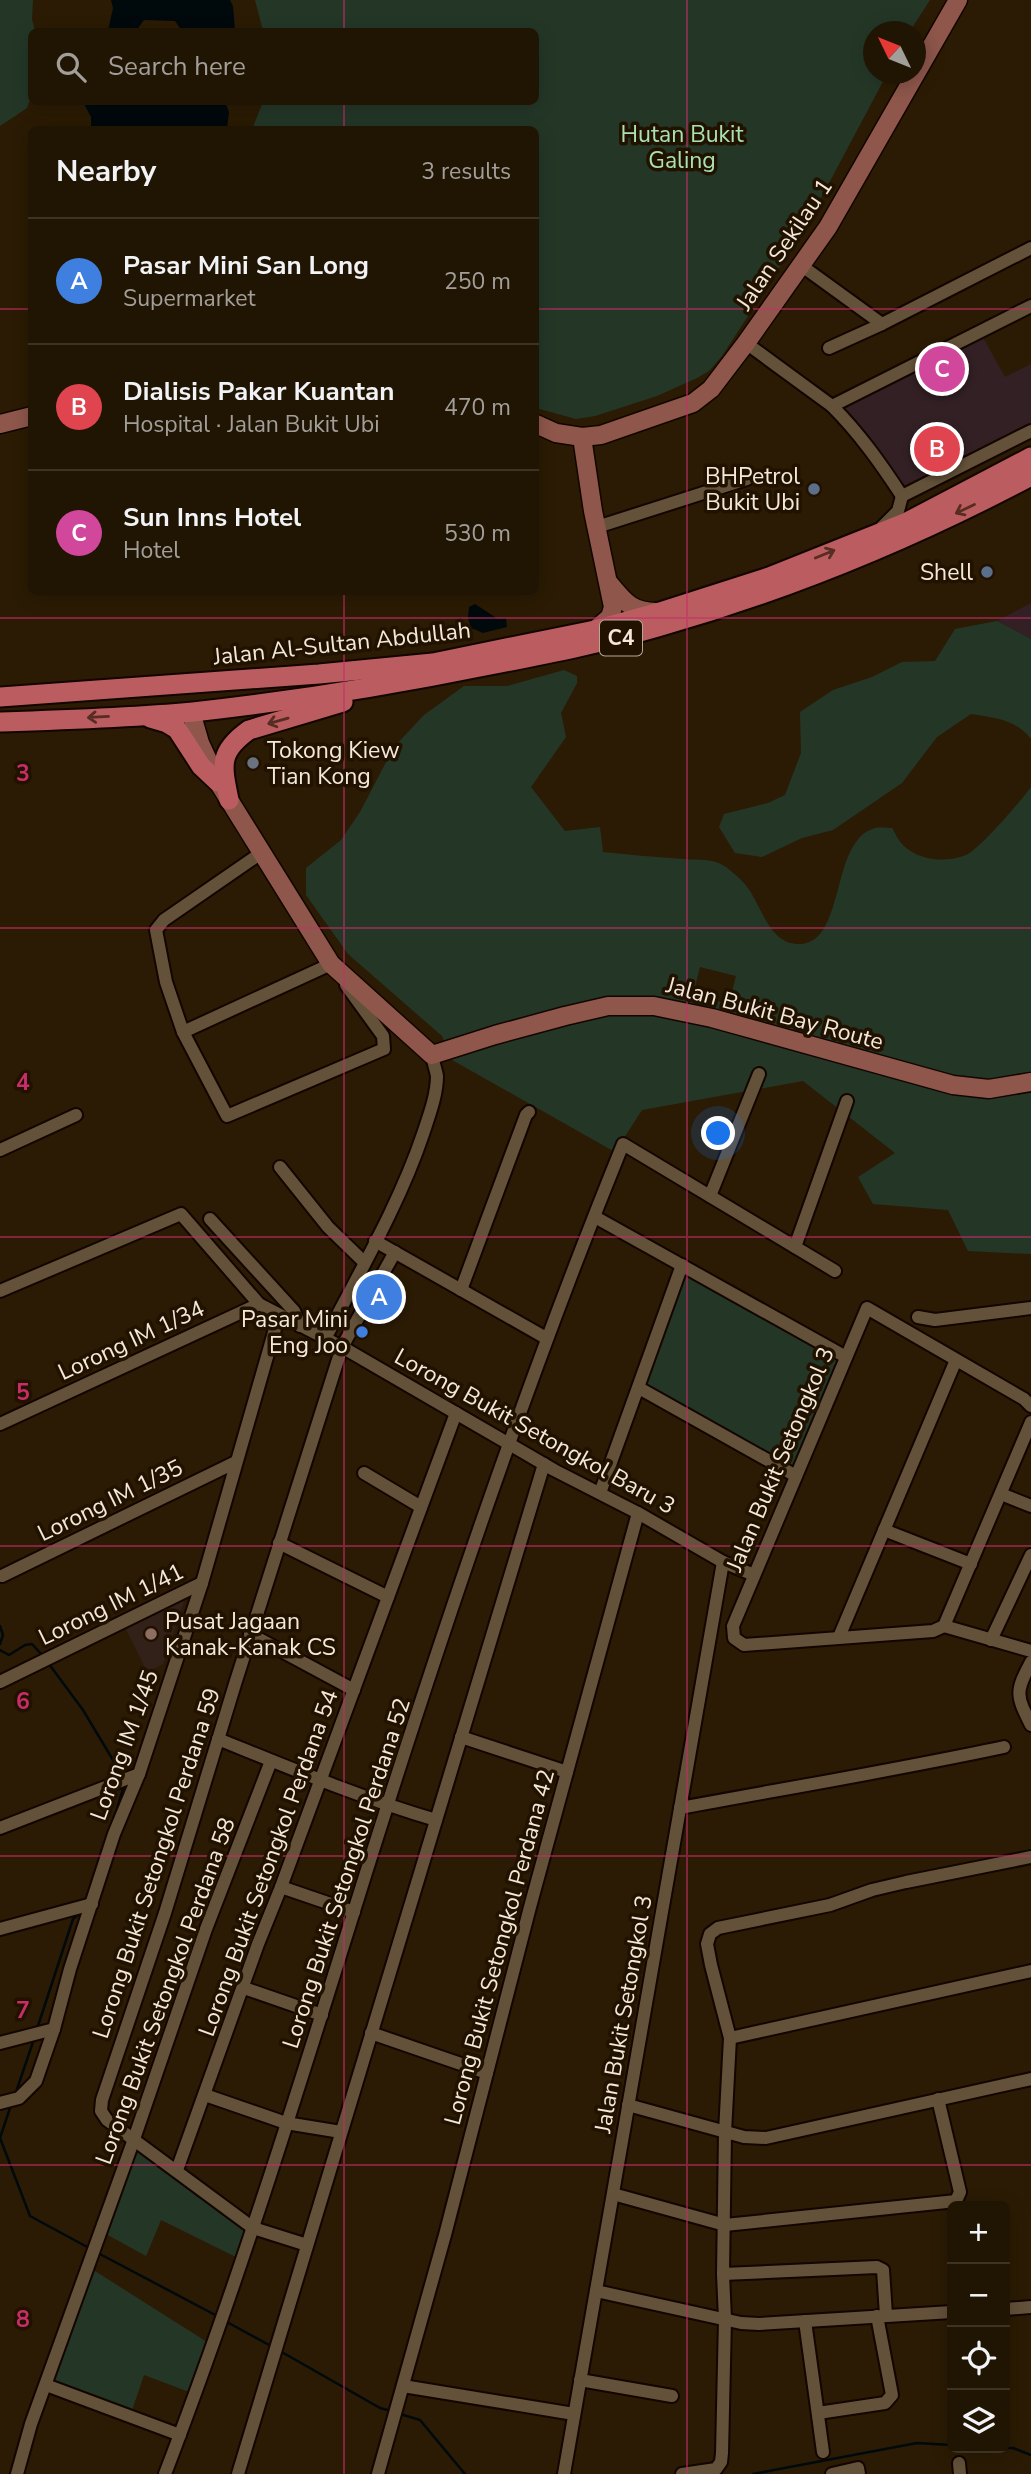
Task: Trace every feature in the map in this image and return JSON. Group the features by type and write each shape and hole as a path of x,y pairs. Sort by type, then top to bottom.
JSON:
{"main road":[{"name":"Jalan Al-Sultan Abdullah","path":"436,669 595,630 769,577 907,522 1031,457"},
{"name":"Jalan Al-Sultan Abdullah","path":"0,697 436,669 603,642 661,627 796,582 908,537 1031,476"},
{"path":"0,722 191,712 214,695 301,687 436,669"},
{"path":"229,800 223,760 228,747 249,730 436,669"},
{"path":"0,706 169,697 182,699 191,712"},
{"path":"139,715 167,723 177,729 201,766 218,782"}],"street":[{"name":"Jalan Sekilau 1","path":"582,437 601,435 693,403 718,381 802,266 862,170 958,0"},
{"path":"829,348 1031,248"},
{"path":"802,266 882,324"},
{"path":"832,406 1031,306"},
{"path":"746,343 832,406 869,445 902,496"},
{"path":"0,424 28,417"},
{"path":"539,425 556,433 582,437 612,612 595,630"},
{"path":"869,537 890,521 898,510 902,496 1031,431"},
{"path":"597,527 747,479"},
{"path":"609,583 635,610 660,612"},
{"path":"191,712 200,743 218,782 261,853 327,966 344,982 383,1036 384,1049 227,1116 183,1032 166,982 156,930 164,920 261,853"},
{"path":"183,1032 327,966"},
{"path":"326,1337 401,1189 429,1117 437,1075 432,1055 327,966"},
{"name":"Jalan Bukit Bay Route","path":"432,1055 495,1035 608,1006 654,1006 712,1018 953,1085 989,1089 1031,1082"},
{"path":"759,1074 710,1196 835,1271"},
{"path":"795,1247 846,1101"},
{"path":"461,1290 529,1112"},
{"path":"0,1150 76,1115"},
{"name":"Lorong Bukit Setongkol Perdana 52","path":"165,2474 253,2228 508,1443 546,1338 623,1144 710,1196"},
{"path":"280,1167 328,1227 364,1262"},
{"path":"0,1292 181,1214 259,1304 279,1315"},
{"path":"594,1217 846,1357"},
{"path":"210,1219 294,1311 300,1326"},
{"path":"375,1241 546,1338"},
{"name":"Lorong Bukit Setongkol Perdana 59","path":"307,2245 253,2228 107,2120 101,2111 342,1347 395,1252"},
{"path":"600,1493 682,1265"},
{"name":"Lorong IM 1/34","path":"0,1424 259,1304"},
{"name":"Jalan Bukit Setongkol 3","path":"839,1637 744,1644 734,1638 733,1626 867,1308 956,1360"},
{"path":"918,1317 935,1320 1031,1308"},
{"name":"Lorong Bukit Setongkol Baru 3","path":"279,1315 326,1337 544,1464 638,1513 723,1562 754,1575"},
{"name":"Lorong IM 1/45","path":"9,2101 36,2081 87,1905 139,1774 202,1583 279,1315"},
{"path":"1031,1406 1024,1399 956,1360 839,1637 939,1629 1031,1651"},
{"path":"639,1388 796,1476"},
{"name":"Lorong Bukit Setongkol Perdana 54","path":"177,2170 258,1944 456,1413"},
{"path":"939,1629 971,1564 1031,1422"},
{"name":"Lorong IM 1/35","path":"2,1576 236,1462"},
{"path":"238,2474 544,1464"},
{"path":"364,1473 421,1507"},
{"path":"1001,1494 1031,1506"},
{"name":"Lorong Bukit Setongkol Perdana 42","path":"378,2474 638,1513"},
{"path":"884,1530 971,1564"},
{"path":"279,1543 388,1597"},
{"path":"991,1640 1031,1555"},
{"name":"Jalan Bukit Setongkol 3","path":"564,2474 723,1562"},
{"name":"Lorong IM 1/41","path":"0,1682 202,1583"},
{"path":"250,1634 354,1690"},
{"path":"1031,1662 1018,1697 1031,1725"},
{"path":"461,1737 567,1772"},
{"path":"218,1739 320,1781 436,1820"},
{"path":"680,1808 881,1773 1004,1747"},
{"name":"Lorong Bukit Setongkol Perdana 58","path":"17,2474 205,1929 271,1761"},
{"path":"0,1828 139,1774"},
{"path":"682,2474 716,2469 721,2462 722,2452 725,2132 730,2042 707,1944 710,1934 718,1928 830,1905 872,1890 1031,1857"},
{"path":"281,1886 354,1912"},
{"path":"0,1929 87,1905"},
{"path":"730,2042 1031,1971"},
{"path":"244,1988 322,2015"},
{"path":"0,2043 53,2029"},
{"path":"371,2034 487,2073"},
{"path":"628,2105 754,2138 779,2136 1031,2079"},
{"path":"205,2095 286,2123 341,2132"},
{"path":"613,2194 725,2225 956,2201 960,2192 938,2099"},
{"path":"723,2274 877,2267 883,2270 885,2276 882,2315 892,2395 885,2403 818,2413"},
{"path":"596,2291 759,2324 947,2312"},
{"path":"1010,2309 1031,2307"},
{"path":"805,2321 823,2452"},
{"path":"580,2380 672,2396"},
{"path":"46,2385 180,2435"},
{"path":"402,2391 574,2414"},
{"path":"832,2474 858,2468 859,2474"}],"shaded area":[{"path":"111,0 230,0 235,28 180,28 175,21 144,20 138,28 109,28 113,8"},
{"path":"85,105 226,105 229,112 227,126 91,126 91,117"},
{"path":"980,332 1005,377 1031,364 1031,437 908,498 875,445 842,405"},
{"path":"1031,603 1031,639 997,621"},
{"path":"475,604 498,619 506,618 507,627 483,633 471,628 469,607"},
{"name":"Pusat Jagaan Kanak-Kanak CS","path":"179,1598 184,1602 163,1664 147,1672 124,1625"}],"green space":[{"path":"0,0 33,0 34,28 28,28 28,105 0,126"},
{"name":"Hutan Bukit Galing","path":"255,0 930,0 916,21 863,21 863,84 882,84 805,228 722,356 709,371 657,396 595,416 576,419 539,409 539,126 253,126 262,105 539,105 539,28 262,28"},
{"path":"997,621 1031,639 1031,739 1011,723 971,714 937,737 902,783 833,830 802,838 762,857 735,853 719,827 724,814 768,803 785,795 801,753 800,712 833,690 872,677 902,662 935,661 955,629"},
{"path":"564,670 577,676 577,683 561,713 566,737 531,787 565,831 600,827 603,852 719,863 749,889 772,930 789,943 801,944 815,939 825,926 851,851 861,836 875,828 892,828 902,844 918,855 942,860 958,858 980,844 1031,787 1031,1254 968,1251 948,1210 873,1204 858,1177 895,1153 803,1081 642,1110 615,1152 452,1060 442,1036 348,954 306,895 306,868 341,840 360,812 394,747 424,715 464,686 507,686","holes":["700,967 736,976 729,1004 693,995"]},
{"path":"686,1261 850,1354 801,1472 642,1381"},
{"path":"134,2139 253,2228 242,2260 161,2220 146,2256 106,2234"},
{"path":"87,2266 207,2342 192,2393 144,2375 130,2416 46,2385"}],"waterway":[{"path":"0,1626 3,1635 0,1644"},
{"path":"0,1650 9,1655 25,1645 32,1644 43,1656"},
{"path":"49,1664 83,1710 122,1775"},
{"path":"114,1819 124,1785"},
{"path":"37,2029 73,1919 81,1912"},
{"path":"15,2095 34,2039"},
{"path":"11,2105 0,2138 30,2216 89,2248"},
{"path":"98,2253 219,2317"},
{"path":"225,2321 271,2346"},
{"path":"280,2351 380,2408 391,2411"},
{"path":"400,2414 420,2420 465,2474"},
{"path":"753,2474 917,2443 947,2445"},
{"path":"1010,2448 1031,2455"}],"place":[{"name":"Sun Inns Hotel","path":"942,369"},
{"name":"Dialisis Pakar Kuantan","path":"937,449"},
{"name":"BHPetrol Bukit Ubi","path":"814,489"},
{"name":"Shell","path":"987,572"},
{"name":"Tokong Kiew Tian Kong","path":"253,763"},
{"name":"Pasar Mini San Long","path":"379,1297"},
{"name":"Pasar Mini Eng Joo","path":"362,1332"},
{"name":"Pusat Jagaan Kanak-Kanak CS","path":"151,1634"}]}
